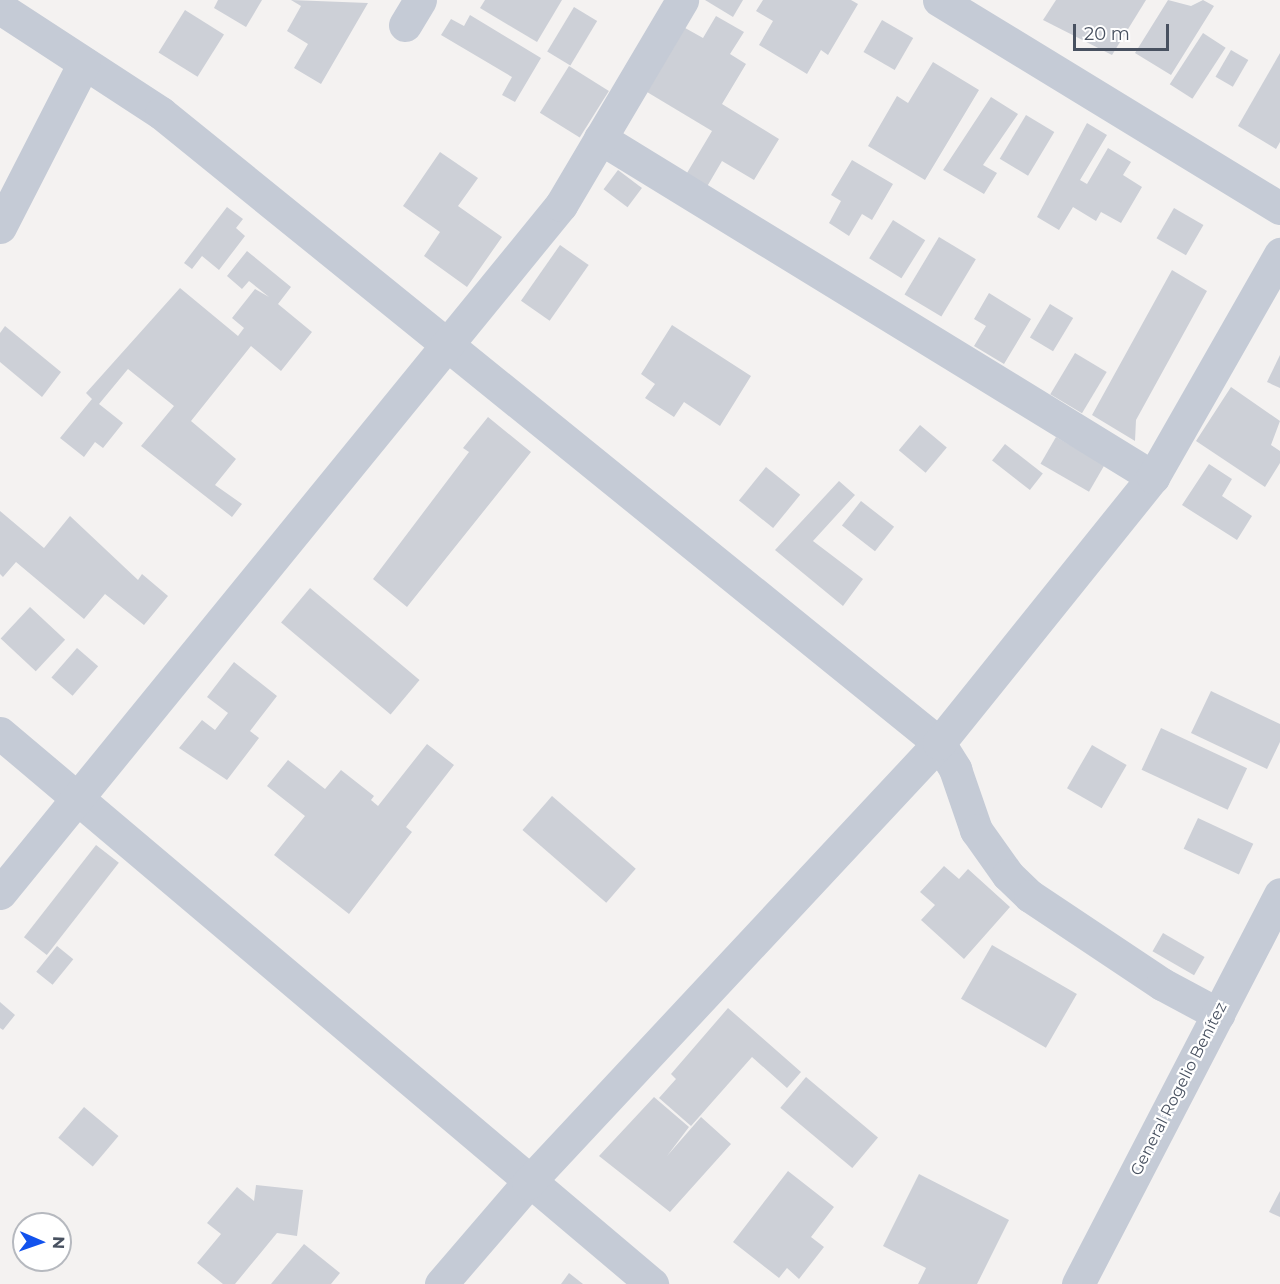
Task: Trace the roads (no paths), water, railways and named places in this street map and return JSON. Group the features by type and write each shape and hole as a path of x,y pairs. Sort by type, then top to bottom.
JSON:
{"street":[{"path":"0,893 77,795 561,205 682,0"},
{"path":"939,0 1280,208"},
{"path":"0,8 161,113 939,743 955,769 976,830 1008,875 1030,896 1152,978 1218,1014"},
{"path":"0,227 84,63"},
{"path":"600,138 1153,477"},
{"path":"441,1284 528,1183 939,743 1153,477 1280,254"},
{"path":"0,733 77,795 528,1183 652,1284"},
{"name":"General Rogelio Benítez","path":"1078,1284 1280,894"}]}
